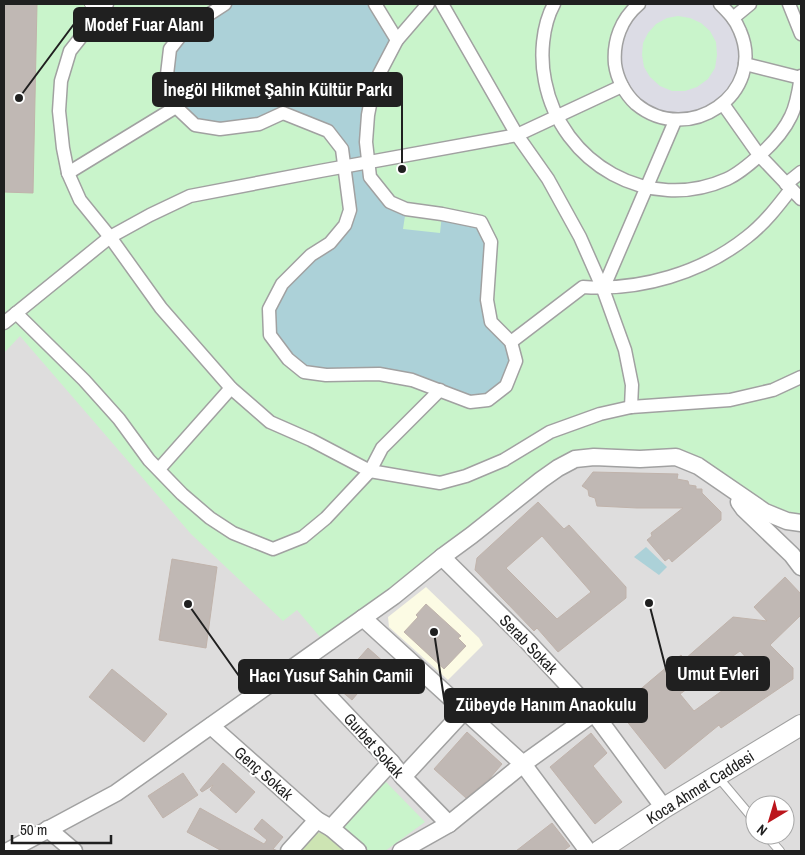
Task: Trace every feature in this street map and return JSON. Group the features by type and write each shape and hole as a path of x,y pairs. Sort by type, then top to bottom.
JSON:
{"street":[{"path":"225,4 185,30 170,49 166,83 176,108 195,125 220,129 259,124 283,113 328,131 342,149 350,210 345,225 330,243 311,255 282,284 269,309 270,335 288,359 304,372 326,375 379,374 412,380 470,402 488,400 506,386 516,362 511,342 491,322 487,300 491,242 481,222 442,214 406,210 390,202 370,177 366,142 368,115 374,84 397,40 428,4"},
{"path":"375,4 397,40"},
{"path":"442,4 517,135 548,180 580,237 603,288 625,350 632,384 631,407"},
{"path":"554,4 547,23 542,50 547,95 556,117 574,144 591,161 608,173 646,188 680,190 708,185 728,178 745,168 778,138 792,116 801,77 745,64"},
{"path":"634,5 623,21 614,53 616,70 622,86 644,110 659,117 688,120 713,112 734,93 741,79 745,64 745,48 741,32 733,18 720,4"},
{"path":"733,18 750,4"},
{"path":"789,4 801,34"},
{"path":"106,5 70,51 61,81 59,111 62,148 68,173 80,200 110,237 161,308 231,388 270,422 311,440 370,471 440,483 466,476 504,460 550,432 600,414 631,407 730,400 773,390 801,377"},
{"path":"4,323 110,237 190,196 517,135 622,86"},
{"path":"723,104 759,155 801,199"},
{"path":"68,173 176,108"},
{"path":"603,288 675,120"},
{"path":"511,342 583,288 636,285 697,267 747,238 766,220 801,172"},
{"path":"16,312 84,380 119,419 149,460 182,494 210,518 233,533 273,549 303,537 326,518 370,471 382,448 440,390"},
{"path":"159,469 231,388"},
{"path":"8,851 116,793 394,596 541,480 575,459 594,457 640,459 676,457 698,466 765,512 787,521 801,523"},
{"path":"732,489 744,509 798,556"},
{"name":"Serab Sokak","path":"442,557 527,641 594,713 664,808"},
{"path":"363,618 523,764 588,851"},
{"name":"Gurbet Sokak","path":"299,665 449,824"},
{"path":"403,777 465,710"},
{"path":"401,851 449,824 523,764 594,713"},
{"name":"Koca Ahmet Caddesi","path":"611,848 664,808 801,725"},
{"name":"Genç Sokak","path":"211,726 358,851"},
{"path":"289,851 324,824 391,762"},
{"path":"48,829 74,851"}],"lane":[{"path":"89,4 106,5"},
{"path":"717,776 745,809"}],"shaded area":[{"path":"4,4 801,4 801,851 4,851"},
{"path":"639,4 720,4 733,18 745,64 723,104 675,121 631,99 614,53","holes":["678,16 690,18 701,23 710,31 716,42 715,68 708,79 697,87 685,91 672,91 660,86 650,77 644,67 643,43 648,33 656,24 667,18"]},
{"path":"426,587 479,638 483,645 448,680 389,627 388,617"}],"green space":[{"path":"4,4 801,4 801,523 698,466 575,459 327,645 297,610 283,621 191,534 20,336 4,353"},
{"path":"386,782 425,822 385,851 367,851 341,828 340,822"},
{"path":"315,832 325,834 344,851 295,851"}],"water":[{"path":"225,4 375,4 397,40 374,84 370,177 406,209 403,229 440,233 442,214 481,222 491,242 487,300 516,361 506,386 470,402 412,380 304,372 270,335 269,309 282,284 345,225 342,149 328,131 283,113 259,124 195,125 166,83 170,49"},
{"path":"646,547 667,567 659,575 634,557"}],"building":[{"path":"4,4 37,4 33,193 4,192"},
{"path":"593,472 678,474 677,479 688,481 689,485 696,486 696,489 702,489 702,493 721,512 721,520 672,562 669,558 665,561 647,540 652,536 651,533 683,508 597,506 595,498 589,496 588,490 582,486"},
{"path":"538,502 564,529 569,525 626,587 626,598 558,652 537,628 534,631 475,570 477,558","holes":["542,536 591,592 557,619 506,568"]},
{"path":"172,559 217,567 206,648 159,640"},
{"path":"785,577 801,594 801,615 770,645 793,668 793,679 721,728 719,725 665,769 617,709 681,655 685,659 733,617 767,621 754,607","holes":["740,651 755,667 694,711 680,694"]},
{"path":"426,604 461,636 458,638 466,646 444,669 404,632 418,617 416,615"},
{"path":"368,648 396,673 386,686 373,675 352,700 334,685 351,664 353,665"},
{"path":"112,669 167,714 144,742 89,697"},
{"path":"467,732 502,764 490,778 466,798 434,769"},
{"path":"591,733 607,753 593,766 622,802 595,824 550,767"},
{"path":"223,763 255,792 236,813 210,790 213,785 202,792 200,790"},
{"path":"183,773 198,795 163,818 148,796"},
{"path":"200,808 264,844 267,840 254,829 262,819 283,837 273,849 278,851 222,851 187,832"},
{"path":"552,823 570,846 563,851 516,851"}],"place":[{"name":"Modef Fuar Alanı","path":"19,98"},
{"name":"İnegöl Hikmet Şahin Kültür Parkı","path":"402,169"},
{"name":"Umut Evleri","path":"649,603"},
{"name":"Hacı Yusuf Sahin Camii","path":"188,604"},
{"name":"Zübeyde Hanım Anaokulu","path":"434,632"}]}
